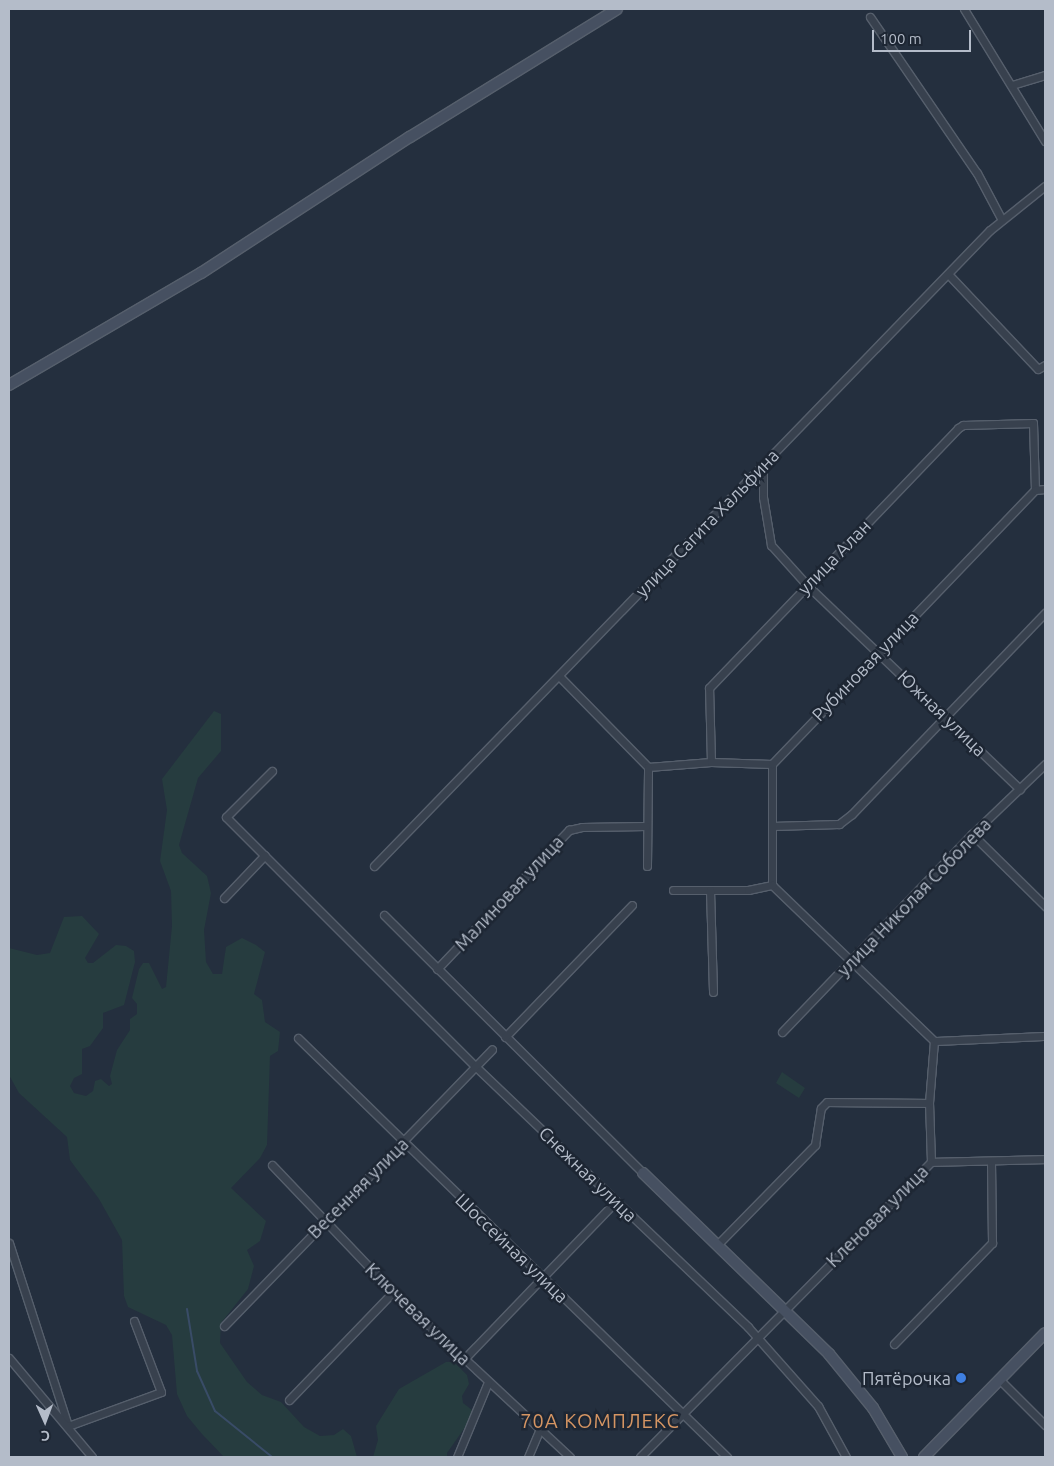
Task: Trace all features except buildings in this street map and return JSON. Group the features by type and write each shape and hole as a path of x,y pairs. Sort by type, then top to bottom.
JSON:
{"street":[{"path":"9,386 201,273 410,137 617,9"},
{"path":"967,9 1045,140"},
{"path":"870,17 977,173 1002,220"},
{"path":"1012,85 1045,75"},
{"name":"улица Сагита Хальфина","path":"374,866 1002,220 1045,186"},
{"path":"949,275 1038,369 1045,365"},
{"name":"улица Алан","path":"711,762 710,688 958,428 963,424 1033,423 1035,490"},
{"name":"Южная улица","path":"763,466 763,497 771,545 807,585 1020,789"},
{"path":"1035,490 1045,489"},
{"name":"Рубиновая улица","path":"772,764 1035,490"},
{"path":"772,826 839,824 946,718 1045,613"},
{"path":"559,676 648,767 647,866"},
{"path":"648,767 711,762 772,764 772,885 934,1041 1045,1036"},
{"name":"улица Николая Соболева","path":"782,1032 852,962 972,834 1045,764"},
{"name":"Снежная улица","path":"272,771 226,817 475,1066 757,1337 818,1406 846,1457"},
{"name":"Малиновая улица","path":"437,969 569,830 582,827 646,826"},
{"path":"972,834 1045,906"},
{"path":"224,898 265,855"},
{"path":"672,890 748,890 772,885"},
{"path":"710,890 713,992"},
{"path":"505,1036 632,905"},
{"path":"384,915 644,1173 785,1309 873,1408 902,1457"},
{"name":"Шоссейная улица","path":"298,1038 727,1457"},
{"path":"930,1162 929,1103 934,1041"},
{"name":"Весенняя улица","path":"224,1326 492,1049"},
{"path":"718,1244 816,1145 821,1108 827,1102 929,1103"},
{"name":"Кленовая улица","path":"640,1457 930,1162 1045,1160"},
{"path":"894,1344 992,1244 991,1161"},
{"name":"Ключевая улица","path":"272,1165 393,1292 570,1457"},
{"path":"465,1358 616,1201"},
{"path":"9,1243 68,1426"},
{"path":"289,1400 393,1292"},
{"path":"68,1426 161,1392 134,1321"},
{"path":"924,1457 1045,1333"},
{"path":"9,1358 68,1426 92,1457"},
{"path":"1000,1380 1045,1425"},
{"path":"457,1457 488,1382"},
{"path":"528,1457 540,1429"}],"green space":[{"path":"214,711 221,714 221,751 198,778 179,845 182,853 207,876 211,893 204,930 206,962 213,974 222,974 226,947 242,938 265,952 254,994 262,1000 265,1022 280,1032 278,1051 270,1056 267,1145 260,1158 231,1188 266,1221 260,1241 247,1250 254,1266 248,1289 221,1323 220,1343 247,1382 262,1395 281,1402 304,1427 320,1436 334,1435 343,1429 351,1436 357,1457 224,1457 202,1434 187,1416 177,1394 172,1335 166,1325 128,1307 124,1296 122,1240 99,1199 70,1160 67,1137 19,1093 9,1075 9,948 37,955 50,953 64,917 82,916 99,934 85,958 88,963 93,963 116,945 126,946 134,951 135,962 124,1005 103,1013 103,1028 90,1046 82,1049 82,1074 74,1078 70,1086 74,1093 86,1096 93,1091 95,1081 101,1079 109,1086 112,1084 110,1076 117,1050 130,1030 130,1019 137,1014 137,1004 132,998 139,969 143,963 149,963 162,989 166,987 172,926 171,891 160,861 167,810 162,779"},
{"path":"782,1072 805,1088 799,1098 776,1083"},
{"path":"446,1362 454,1362 467,1375 469,1384 462,1396 463,1403 472,1410 468,1423 447,1453 447,1457 373,1457 378,1440 376,1426 399,1389"}],"waterway":[{"path":"187,1309 197,1371 215,1411 272,1457"}],"place":[{"name":"Пятёрочка","path":"961,1378"}],"district":[{"name":"70А КОМПЛЕКС","path":"600,1420"}]}
